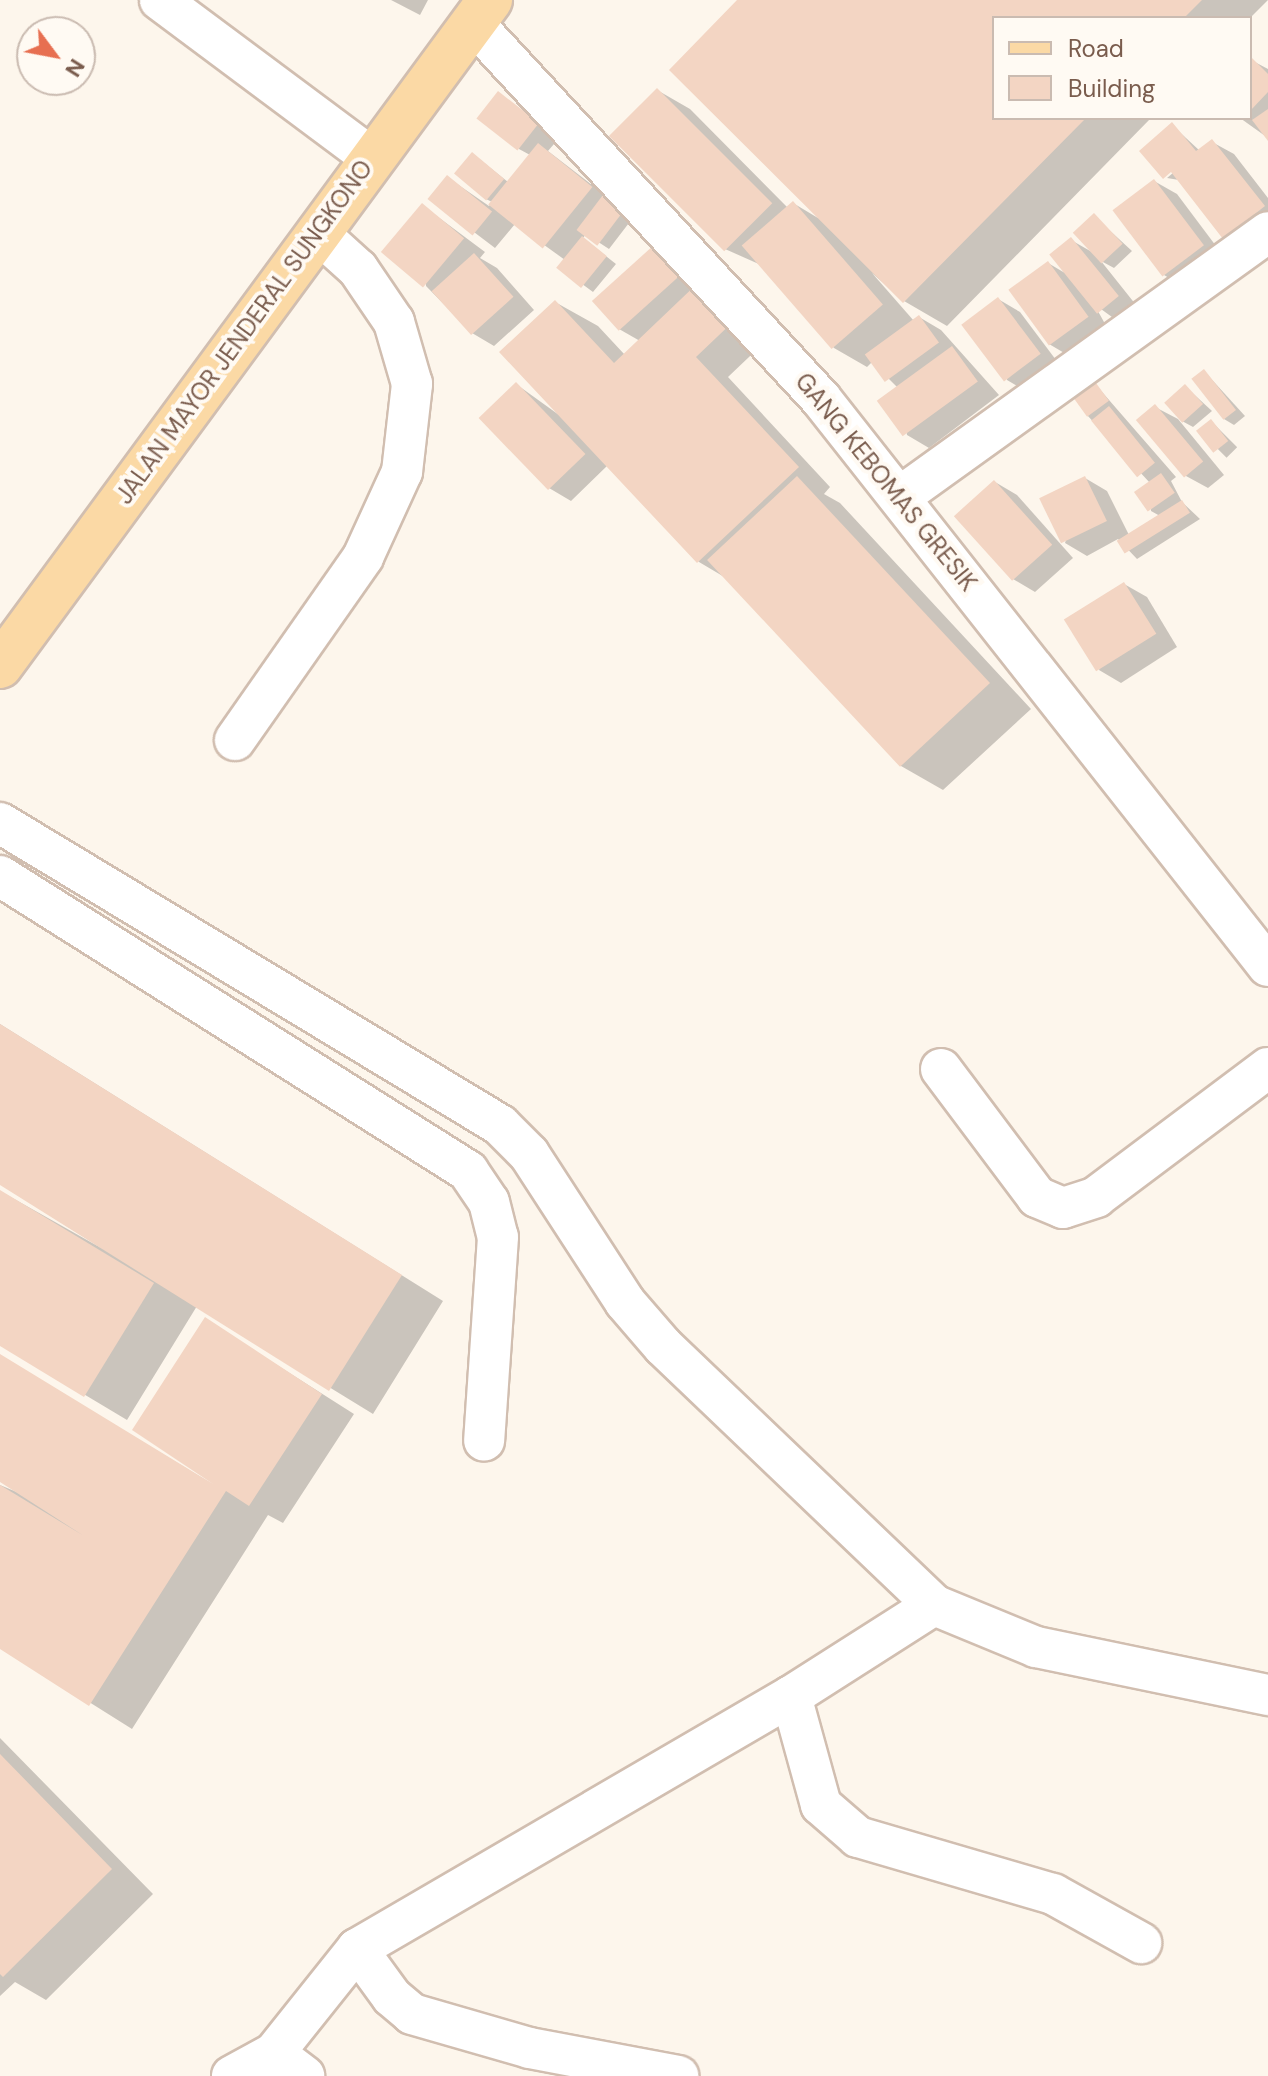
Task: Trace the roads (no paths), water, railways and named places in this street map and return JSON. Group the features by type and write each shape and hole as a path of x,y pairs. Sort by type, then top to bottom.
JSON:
{"main road":[{"name":"JALAN MAYOR JENDERAL SUNGKONO","path":"0,666 371,157 482,12"}],"street":[{"path":"160,0 371,157"},
{"name":"GANG KEBOMAS GRESIK","path":"482,12 821,399 901,496 1268,966"},
{"path":"235,740 363,557 402,472 412,384 394,322 358,269 317,232"},
{"path":"901,496 1268,232"},
{"path":"0,823 500,1125 529,1154 625,1302 663,1346 934,1605 1036,1647 1268,1695"},
{"path":"0,876 468,1171 489,1202 498,1237 484,1441"},
{"path":"941,1069 1037,1197 1063,1208 1096,1197 1268,1068"},
{"path":"232,2076 289,2064 357,1949 791,1696 934,1605"},
{"path":"791,1696 821,1805 858,1837 1053,1894 1141,1943"},
{"path":"357,1949 392,1997 412,2014 530,2048 678,2076"}]}
